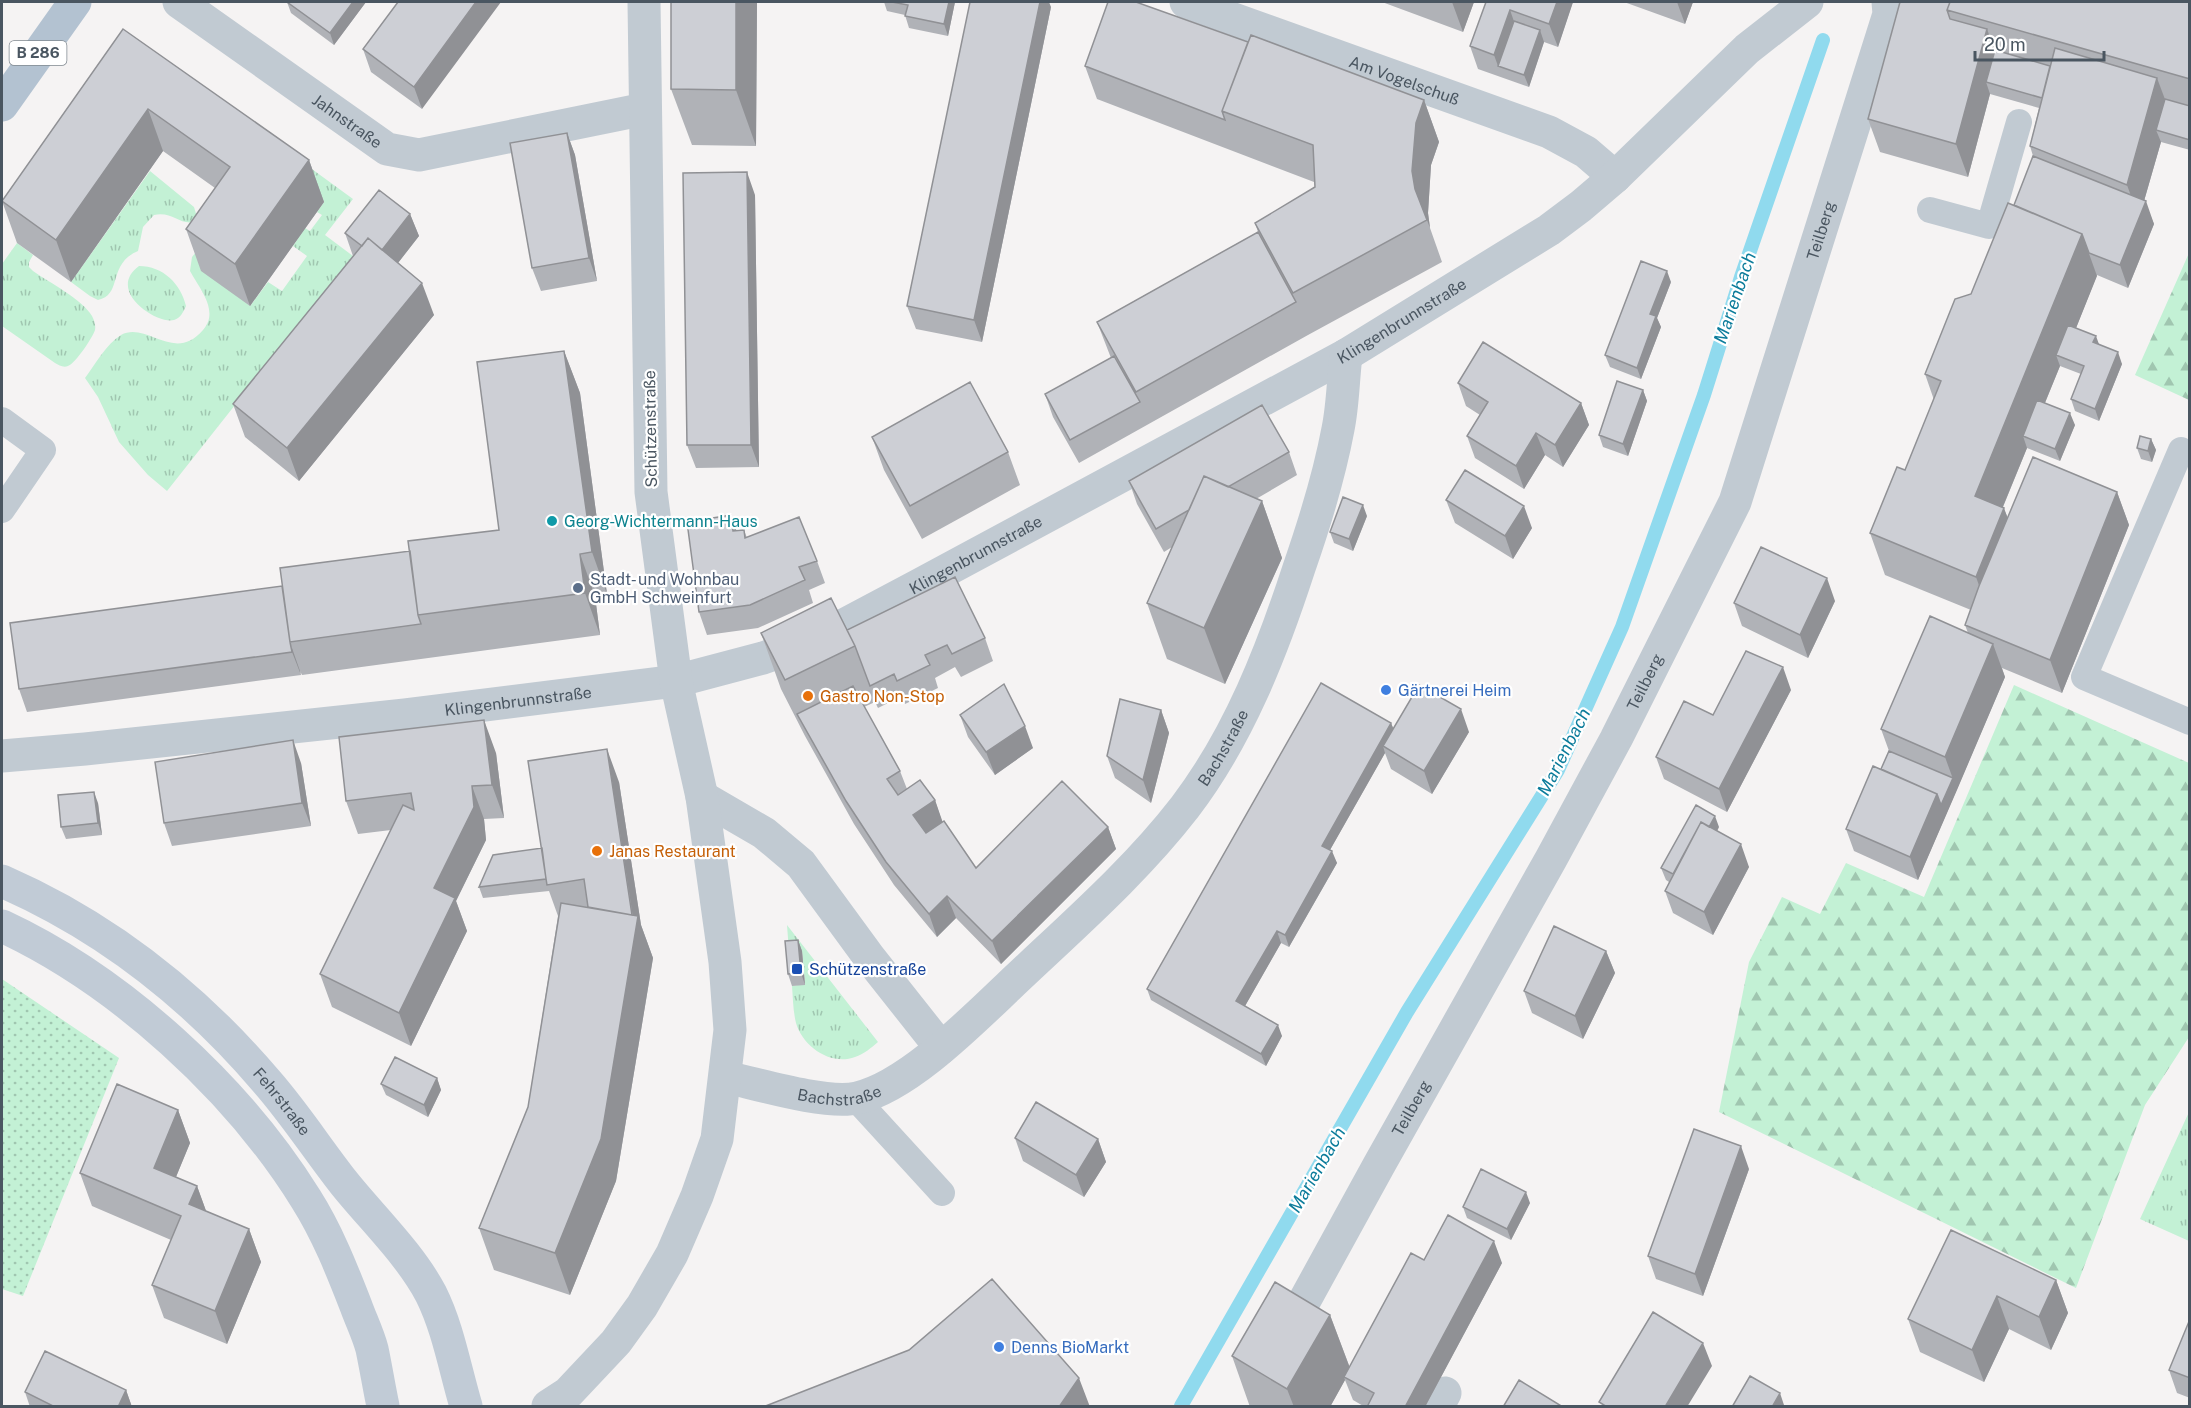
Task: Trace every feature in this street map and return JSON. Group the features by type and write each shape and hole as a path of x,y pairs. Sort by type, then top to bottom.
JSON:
{"main road":[{"name":"B 286","path":"2,105 75,2"},
{"name":"Fehrstraße","path":"2,881 80,920 133,956 172,986 214,1024 268,1083 318,1151 401,1251 430,1293 442,1323 466,1407"},
{"path":"2,926 36,942 103,984 157,1027 216,1085 263,1139 307,1200 341,1270 371,1346 383,1407"}],"street":[{"name":"Jahnstraße","path":"179,2 387,149 404,154 419,155 645,110"},
{"name":"Schützenstraße","path":"548,1407 568,1393 616,1342 642,1306 672,1254 697,1196 717,1139 730,1030 725,962 702,797 676,681 651,492 644,2"},
{"name":"Am Vogelschuß","path":"1185,2 1549,132 1586,152 1615,177"},
{"name":"Klingenbrunnstraße","path":"2,756 405,715 676,681 763,658 838,628 1346,355 1549,230 1615,177 1747,49 1807,2"},
{"name":"Teilberg","path":"1295,1318 1611,749 1735,502 1889,14 1888,2"},
{"name":"Bachstraße","path":"726,1077 824,1098 856,1098 889,1085 941,1048 1107,894 1185,807 1211,769 1246,705 1282,619 1323,496 1339,427 1346,355"},
{"path":"702,797 764,833 801,864 869,957 941,1048"}],"lane":[{"path":"1930,210 1989,225 2019,122"},
{"path":"2,420 43,450 2,510"},
{"path":"2181,450 2084,677 2190,722"},
{"path":"856,1098 942,1193"}],"green space":[{"path":"305,164 353,199 325,235 353,256 167,491 148,475 119,442 98,397 85,378 106,349 121,335 131,332 141,333 171,343 182,343 192,339 203,330 208,323 209,307 190,271 192,257 200,247 250,306 268,282 282,291 307,256 293,246 305,228 310,231 322,215 317,212 324,202"},
{"path":"150,171 194,207 197,217 194,222 184,222 166,215 154,215 143,227 138,251 122,263 110,292 106,297 98,300 71,282"},
{"path":"17,243 33,255 29,267 33,271 81,303 92,316 95,326 94,333 79,356 68,366 55,363 2,326 2,264"},
{"path":"2189,253 2189,400 2135,375"},
{"path":"139,266 156,269 163,273 180,290 186,306 178,318 167,320 157,317 147,312 131,295 128,286 130,276"},
{"path":"2014,685 2189,763 2189,1037 2145,1105 2076,1288 1719,1112 1749,962 1782,897 1820,914 1846,863 1924,897"},
{"path":"787,925 878,1042 864,1053 846,1059 828,1057 811,1047 800,1032 795,1018 792,986 805,984 802,952 789,952"},
{"path":"2,979 119,1058 23,1296 2,1289"},
{"path":"2189,1112 2189,1241 2140,1219"}],"building":[{"path":"287,2 353,2 330,33"},
{"path":"398,2 476,2 414,87 363,49"},
{"path":"671,2 736,2 736,90 671,89"},
{"path":"892,2 949,2 944,24 905,16 908,5"},
{"path":"970,2 1040,2 974,320 907,306"},
{"path":"1108,2 1136,2 1248,42 1222,111 1225,120 1085,66"},
{"path":"1486,2 1557,2 1549,24 1510,10 1494,55 1470,46"},
{"path":"1900,2 1950,2 1947,10 1950,19 1987,29 1956,144 1868,119"},
{"path":"1950,2 2190,2 2190,79 1947,10"},
{"path":"1514,21 1540,30 1524,75 1498,66"},
{"path":"123,29 309,160 235,264 186,229 230,167 148,109 56,240 2,201"},
{"path":"1251,35 1424,100 1416,123 1412,171 1415,189 1427,220 1293,293 1255,223 1315,187 1313,145 1222,111"},
{"path":"2055,48 2157,78 2127,185 2030,146"},
{"path":"1995,50 2050,66 2042,98 1986,82"},
{"path":"2165,99 2190,106 2190,140 2156,130"},
{"path":"567,133 589,258 532,268 510,143"},
{"path":"2033,156 2146,201 2120,265 2089,253 2082,234 2014,205"},
{"path":"747,172 751,445 687,445 683,173"},
{"path":"379,190 410,214 382,250 368,238 362,246 345,233"},
{"path":"2008,203 2082,234 1975,496 2004,508 1976,577 1870,533 1897,467 1905,470 1941,381 1925,374 1955,299 1971,294"},
{"path":"1258,232 1296,302 1136,392 1097,322"},
{"path":"368,238 422,283 287,448 233,404"},
{"path":"1641,261 1667,271 1650,314 1656,316 1637,368 1605,355"},
{"path":"2068,325 2096,336 2093,342 2118,352 2095,409 2071,399 2084,366 2056,355"},
{"path":"1483,342 1581,403 1555,445 1536,433 1516,466 1467,436 1488,402 1458,383"},
{"name":"Georg-Wichtermann-Haus","path":"564,351 592,552 580,554 585,593 418,615 408,541 499,530 477,362"},
{"path":"1114,356 1140,402 1070,440 1045,394"},
{"path":"1617,381 1643,390 1623,444 1599,435"},
{"path":"970,382 1008,452 910,506 872,437"},
{"path":"2037,400 2070,413 2055,449 2023,436"},
{"path":"1262,405 1289,452 1228,487 1204,476 1189,510 1156,529 1129,481"},
{"path":"2140,436 2151,439 2148,451 2137,448"},
{"path":"2033,457 2117,492 2050,660 1965,625"},
{"path":"1465,470 1524,506 1505,536 1446,500"},
{"path":"1204,476 1262,501 1204,628 1147,603"},
{"path":"1343,497 1363,505 1349,539 1330,532"},
{"path":"731,515 733,531 744,530 745,538 799,517 817,561 799,567 805,580 750,605 699,612 687,522"},
{"path":"1761,547 1827,578 1800,635 1734,603"},
{"path":"410,551 421,624 290,642 280,568"},
{"path":"955,577 985,638 952,654 947,645 925,655 930,665 897,681 894,674 870,686 847,630"},
{"path":"282,586 292,652 19,689 10,623"},
{"path":"831,598 855,646 785,680 761,633"},
{"path":"1930,616 1993,644 1945,757 1881,729"},
{"path":"1746,651 1783,667 1719,789 1656,757 1684,701 1713,715"},
{"path":"1321,683 1391,723 1322,846 1332,851 1285,935 1277,931 1236,1001 1278,1025 1261,1054 1147,989"},
{"path":"1004,684 1025,726 986,752 960,715"},
{"path":"1419,685 1461,709 1424,771 1383,746"},
{"path":"853,686 900,771 887,779 898,795 920,780 935,800 913,815 926,833 944,821 976,868 1062,781 1108,827 992,941 947,896 929,914 886,862 846,801 797,714"},
{"path":"1120,699 1161,710 1143,780 1107,756"},
{"path":"484,720 492,785 472,786 474,807 434,888 455,898 399,1013 320,974 403,805 414,810 411,793 346,801 339,737"},
{"path":"293,740 302,803 164,823 155,762"},
{"path":"607,749 632,915 588,907 584,879 547,885 528,761"},
{"path":"1889,751 1953,778 1941,805 1937,794 1881,769"},
{"path":"1873,766 1937,794 1910,857 1846,829"},
{"path":"94,792 98,823 61,827 58,795"},
{"path":"1696,805 1715,816 1709,827 1701,822 1673,874 1661,868"},
{"path":"1701,822 1741,844 1704,912 1665,891"},
{"path":"542,848 546,879 479,887 493,855"},
{"path":"561,903 638,916 601,1139 555,1253 479,1228 528,1107"},
{"path":"1554,926 1606,951 1575,1016 1524,991"},
{"path":"798,940 801,973 788,974 785,941"},
{"path":"395,1057 437,1078 424,1105 381,1084"},
{"path":"117,1084 178,1110 154,1168 197,1186 189,1204 249,1229 215,1311 152,1285 181,1216 80,1173"},
{"path":"1036,1102 1098,1139 1076,1175 1015,1138"},
{"path":"1694,1129 1741,1146 1695,1274 1648,1256"},
{"path":"1481,1169 1526,1192 1507,1229 1463,1207"},
{"path":"1448,1215 1494,1241 1405,1407 1367,1407 1374,1393 1344,1377 1411,1253 1424,1260"},
{"path":"1951,1230 2056,1280 2039,1317 1997,1296 1972,1350 1908,1319"},
{"path":"992,1279 1079,1378 1059,1407 763,1407 909,1350"},
{"path":"1275,1282 1330,1315 1287,1389 1232,1356"},
{"path":"1653,1312 1703,1343 1665,1407 1607,1407 1599,1402"},
{"path":"2190,1319 2190,1378 2169,1370"},
{"path":"45,1351 126,1390 118,1407 55,1407 25,1392"},
{"path":"1750,1376 1780,1393 1772,1407 1732,1407"},
{"path":"1519,1380 1563,1407 1503,1407"}],"waterway":[{"name":"Marienbach","path":"1181,1406 1407,1012 1558,770 1622,627 1704,395 1741,277 1823,40"}],"place":[{"name":"Georg-Wichtermann-Haus","path":"552,521"},
{"name":"Stadt- und Wohnbau GmbH Schweinfurt","path":"578,588"},
{"name":"Gärtnerei Heim","path":"1386,690"},
{"name":"Gastro Non-Stop","path":"808,696"},
{"name":"Janas Restaurant","path":"597,851"},
{"name":"Schützenstraße","path":"797,969"},
{"name":"Denns BioMarkt","path":"999,1347"}]}
